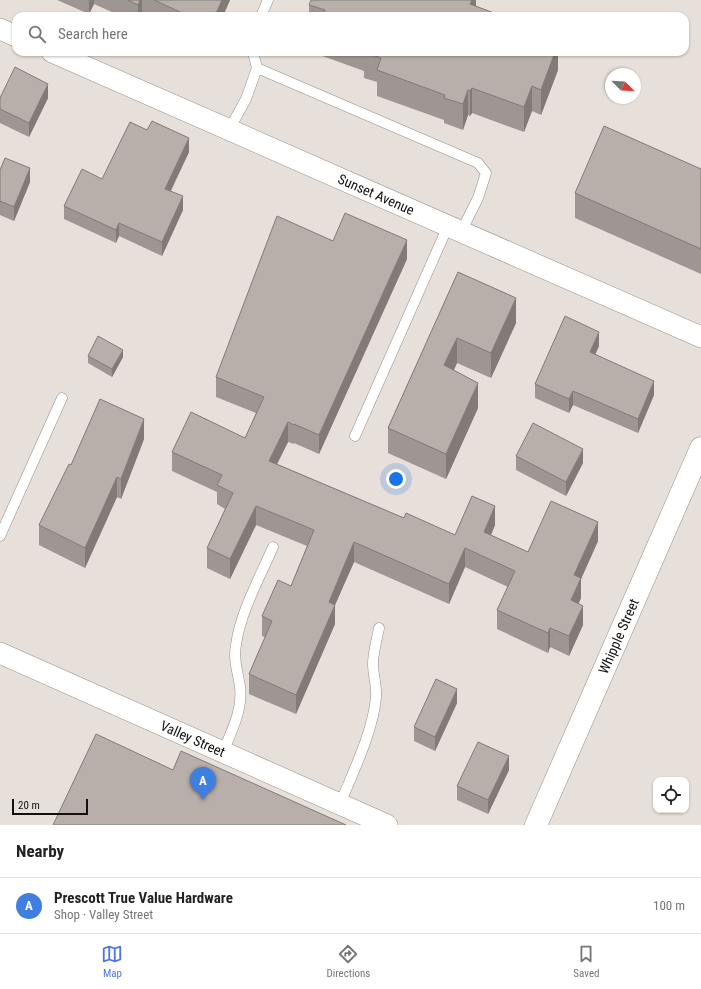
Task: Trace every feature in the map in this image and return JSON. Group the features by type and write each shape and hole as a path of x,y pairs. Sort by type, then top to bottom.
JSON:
{"street":[{"path":"0,29 12,34"},
{"name":"Sunset Avenue","path":"61,56 701,337"},
{"name":"Whipple Street","path":"536,825 701,448"},
{"name":"Valley Street","path":"0,652 387,825"}],"lane":[{"path":"263,12 268,0"},
{"path":"229,130 246,100 257,68 254,56"},
{"path":"257,68 478,163 486,173 478,198 454,229 355,436"},
{"path":"0,536 62,398"},
{"path":"223,752 239,710 240,688 236,668 235,646 240,624 273,547"},
{"path":"340,804 367,736 373,716 376,697 376,679 373,664 379,628"}],"building":[{"path":"128,0 140,0 138,5"},
{"path":"154,0 222,0 217,12 180,12"},
{"path":"311,0 472,0 470,4 491,12 324,12 325,10 309,5"},
{"path":"375,56 554,56 541,90 532,86 524,107 472,88 470,91 468,90 463,104 444,98 445,95 377,70 381,58"},
{"path":"15,67 48,84 29,123 0,109 0,98"},
{"path":"152,121 189,138 165,189 183,196 162,242 119,223 116,230 64,206 82,169 102,179 130,122 147,130"},
{"path":"604,126 701,169 701,249 575,193"},
{"path":"5,158 30,168 14,207 0,201 0,170"},
{"path":"345,213 407,240 319,435 288,422 269,461 404,518 406,513 455,535 472,496 495,506 484,532 528,552 551,501 598,522 574,575 581,578 571,600 583,606 569,636 550,628 548,633 497,610 515,571 465,548 449,584 354,542 329,602 335,605 296,695 249,674 272,621 262,616 278,580 291,586 314,530 256,506 230,559 207,548 233,493 217,485 222,475 172,452 191,412 245,438 264,397 216,377 277,216 333,241"},
{"path":"458,272 516,298 491,353 457,338 444,365 478,383 446,454 388,428"},
{"path":"565,316 599,332 590,352 654,381 638,419 573,391 569,399 535,384"},
{"path":"98,336 123,350 112,369 88,356"},
{"path":"100,399 144,419 121,479 117,477 85,548 39,525 69,464 71,465"},
{"path":"533,423 583,449 566,482 516,456"},
{"path":"436,679 457,689 435,737 414,727"},
{"path":"96,734 173,770 181,751 346,825 53,825"},
{"path":"478,742 509,756 488,800 457,786"}],"place":[{"name":"Prescott True Value Hardware","path":"203,800"}]}
